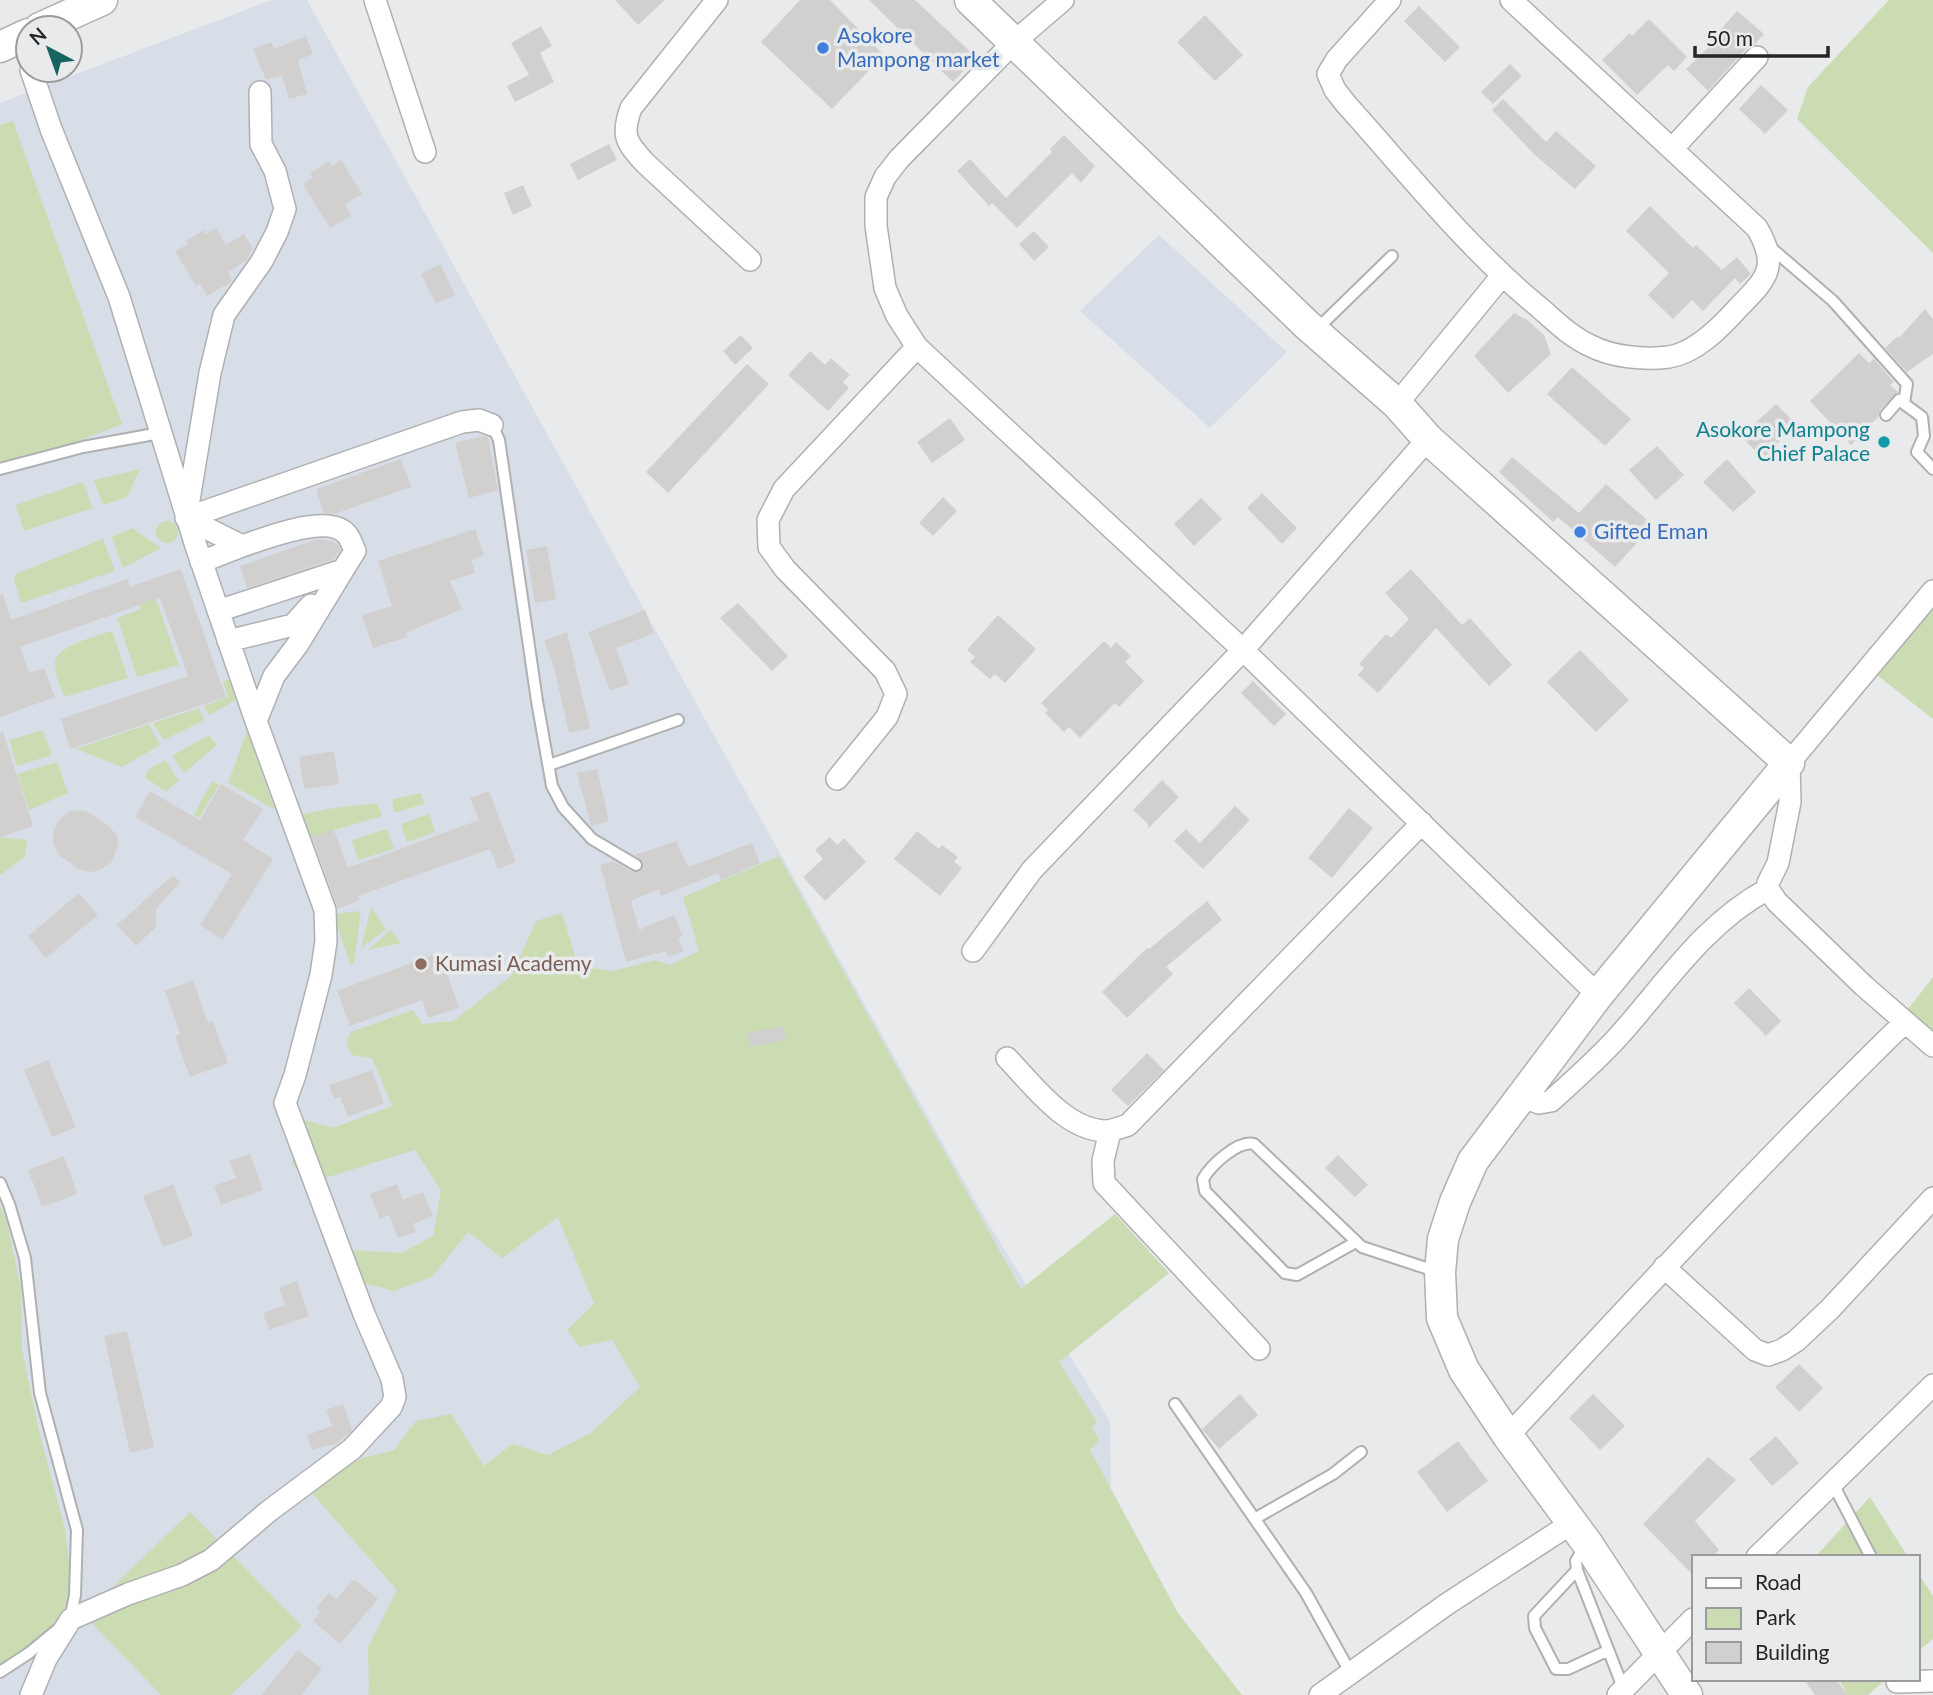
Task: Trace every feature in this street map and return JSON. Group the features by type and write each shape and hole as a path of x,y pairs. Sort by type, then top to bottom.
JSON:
{"street":[{"path":"72,14 102,0"},
{"path":"374,0 425,152"},
{"path":"717,0 631,108 624,127 630,146 645,163 750,260"},
{"path":"1063,0 1014,42 899,159 885,177 876,197 876,226 885,288 897,316 917,347 1243,650 1598,995"},
{"path":"1390,0 1337,59 1328,74 1335,90 1346,104 1502,276 1573,336 1593,348 1620,356 1671,357 1694,347 1726,321 1757,288 1769,269 1768,246 1757,228 1511,0"},
{"path":"979,3 1014,42 1315,332 1397,404 1428,439 1789,763 1790,802 1778,863 1768,883 1768,889 1777,902 1904,1023 1933,1045"},
{"path":"1672,149 1757,57"},
{"path":"31,1695 46,1659 71,1619 128,1594 182,1575 211,1560 268,1511 352,1449 391,1406 394,1397 392,1379 364,1314 285,1103 321,975 326,941 324,910 186,518 118,298 36,84"},
{"path":"186,518 210,373 224,315 262,261 285,209 275,171 261,144 260,92"},
{"path":"1397,404 1502,276"},
{"path":"837,779 887,717 896,694 885,671 785,569 769,547 768,520 784,489 917,347"},
{"path":"186,518 462,422 479,419 492,425"},
{"path":"973,951 1032,870 1243,650 1428,439"},
{"path":"186,518 242,546"},
{"path":"201,562 297,528 335,526 348,534 355,551 298,644 274,676 256,721"},
{"path":"218,611 344,570"},
{"path":"228,641 293,625 344,570"},
{"path":"1687,1695 1659,1652 1578,1545 1464,1370 1442,1318 1440,1272 1443,1239 1473,1161 1598,995 1933,591"},
{"path":"1007,1058 1053,1106 1075,1121 1093,1129 1110,1131 1128,1125 1422,824"},
{"path":"1522,1096 1539,1103 1551,1101 1617,1038 1699,942 1750,899 1768,889"},
{"path":"1508,1436 1792,1133 1904,1023"},
{"path":"1110,1131 1103,1161 1104,1183 1259,1349"},
{"path":"1664,1267 1755,1350 1768,1355 1796,1341 1830,1309 1933,1198"},
{"path":"1759,1555 1933,1385"},
{"path":"1320,1695 1447,1604 1578,1545"},
{"path":"1621,1692 1692,1620"},
{"path":"1898,1685 1933,1681"}],"lane":[{"path":"1768,246 1833,301 1889,363 1907,384 1904,403"},
{"path":"1315,332 1392,256"},
{"path":"1885,415 1899,400 1922,417 1924,436 1917,452 1933,469"},
{"path":"492,425 499,440 552,786 563,807 592,839 636,866"},
{"path":"0,468 83,447 160,433"},
{"path":"549,765 678,720"},
{"path":"1356,1242 1297,1275 1285,1273 1205,1191 1203,1179 1234,1148 1245,1143 1254,1144 1356,1242 1373,1252 1440,1272"},
{"path":"0,1183 25,1258 40,1394 78,1530 75,1595 71,1619 29,1653 0,1672"},
{"path":"1175,1404 1306,1593 1350,1672"},
{"path":"1256,1518 1333,1474 1361,1452"},
{"path":"1832,1482 1870,1555"},
{"path":"1578,1545 1534,1616 1535,1628 1556,1669 1568,1669 1607,1651"},
{"path":"1578,1545 1621,1692"}],"shaded area":[{"name":"Kumasi Academy","path":"272,0 307,0 982,1213 1110,1421 1111,1497 1053,1695 0,1695 0,103 50,84 84,84 84,71"},
{"path":"1159,235 1287,352 1210,428 1080,311"}],"green space":[{"path":"1889,0 1933,0 1933,253 1797,119 1808,87"},
{"path":"13,121 122,424 0,472 0,125"},
{"path":"140,469 127,497 103,505 94,480"},
{"path":"83,482 93,508 24,531 16,505"},
{"path":"167,521 175,524 178,532 175,540 167,543 159,540 156,532 159,524"},
{"path":"132,528 161,548 123,568 112,537"},
{"path":"103,539 115,571 21,603 14,580 16,574"},
{"path":"153,591 179,665 137,677 117,618 141,609 136,598"},
{"path":"1933,608 1933,719 1877,675"},
{"path":"112,631 128,678 64,697 56,672 57,658 69,647"},
{"path":"229,679 237,699 210,715 203,706 228,697 223,682"},
{"path":"199,708 204,720 164,740 153,723"},
{"path":"149,724 160,745 122,767 76,749"},
{"path":"43,730 52,755 17,766 9,740"},
{"path":"247,731 275,810 228,783"},
{"path":"209,735 217,745 184,773 172,756"},
{"path":"165,760 179,781 166,791 145,778 148,770"},
{"path":"57,762 68,793 29,810 17,774"},
{"path":"212,781 219,785 199,818 194,814"},
{"path":"421,793 424,804 394,813 392,799"},
{"path":"377,803 382,816 305,839 299,821 303,814"},
{"path":"429,814 435,832 407,842 401,824"},
{"path":"387,829 394,849 358,860 352,840"},
{"path":"0,837 27,840 25,857 0,875"},
{"path":"779,856 1021,1289 1115,1214 1169,1273 1059,1362 1097,1422 1092,1427 1099,1440 1090,1450 1178,1613 1242,1695 367,1695 368,1647 397,1590 312,1493 348,1462 394,1450 416,1421 451,1414 484,1466 512,1444 548,1455 591,1433 640,1387 612,1340 580,1347 567,1330 594,1304 558,1217 502,1258 468,1232 432,1277 394,1291 340,1277 331,1261 349,1250 402,1253 433,1236 441,1190 415,1150 309,1183 292,1164 302,1119 333,1128 392,1106 372,1058 352,1055 346,1043 351,1032 413,1010 422,1024 453,1021 511,976 536,921 562,913 578,966 613,971 655,960 670,965 699,951 683,897"},
{"path":"371,907 386,929 361,948"},
{"path":"361,911 354,964 350,964 333,914"},
{"path":"390,930 401,943 368,950"},
{"path":"1933,977 1933,1038 1904,1014"},
{"path":"0,1206 7,1223 21,1288 22,1350 39,1431 65,1529 72,1587 60,1621 0,1674"},
{"path":"1870,1497 1907,1555 1817,1555"},
{"path":"190,1512 302,1626 231,1695 161,1695 84,1615"},
{"path":"1919,1574 1933,1596 1933,1639 1919,1650"},
{"path":"1840,1681 1884,1681 1868,1695 1848,1695"}],"building":[{"path":"615,0 665,0 638,25"},
{"name":"Asokore Mampong market","path":"800,0 830,0 884,55 832,109 761,42"},
{"path":"869,0 915,0 976,57 953,82"},
{"path":"1419,6 1460,47 1445,62 1404,21"},
{"path":"1737,11 1764,34 1747,48 1708,91 1686,69 1718,38 1716,35"},
{"path":"1205,15 1243,55 1215,81 1177,42"},
{"path":"1649,19 1687,57 1674,71 1668,65 1637,95 1602,60"},
{"path":"541,26 552,46 540,53 554,82 515,102 507,86 529,75 511,43"},
{"path":"306,36 313,54 298,60 307,94 289,99 282,76 266,80 253,49 271,42 274,49"},
{"path":"1510,64 1522,76 1493,104 1481,92"},
{"path":"1761,85 1788,110 1765,134 1739,109"},
{"path":"1503,99 1546,142 1556,131 1596,166 1575,189 1535,155 1492,110"},
{"path":"1064,135 1095,166 1081,183 1072,173 1017,228 992,203 989,206 957,171 970,159 1006,198 1052,152 1050,149"},
{"path":"609,144 617,160 578,180 570,164"},
{"path":"341,160 362,194 345,204 351,216 330,228 303,184 313,177 310,173 329,161 332,166"},
{"path":"523,185 532,206 513,215 504,193"},
{"path":"1650,206 1693,248 1696,245 1722,270 1737,257 1751,274 1740,284 1735,278 1703,311 1692,300 1673,319 1648,295 1669,273 1626,231"},
{"path":"216,228 226,245 244,234 253,249 246,261 228,272 231,282 207,296 200,284 196,286 175,251 204,230 206,234"},
{"path":"1034,231 1049,247 1034,261 1019,244"},
{"path":"440,264 455,295 436,304 421,274"},
{"path":"1925,309 1933,319 1933,354 1907,372 1885,348 1898,336 1899,338"},
{"path":"1514,313 1544,335 1551,354 1508,393 1474,356"},
{"path":"741,335 753,348 735,365 723,351"},
{"path":"810,351 825,365 831,358 850,375 843,382 849,388 828,411 788,375"},
{"path":"1859,353 1869,363 1874,359 1894,382 1890,385 1898,392 1851,445 1810,401"},
{"path":"747,364 769,384 668,493 646,472"},
{"path":"1572,367 1631,419 1605,446 1547,394"},
{"path":"1776,404 1796,424 1763,459 1741,436"},
{"path":"950,418 965,440 932,463 917,442"},
{"path":"488,437 498,490 469,498 455,443"},
{"path":"1657,446 1684,475 1656,500 1629,470"},
{"path":"1512,457 1579,513 1606,484 1653,525 1615,567 1558,517 1553,522 1499,472"},
{"path":"401,459 411,487 334,514 324,513 316,489"},
{"path":"1727,459 1756,492 1733,512 1703,482"},
{"path":"1262,493 1297,528 1282,544 1247,508"},
{"path":"943,497 957,511 933,536 919,523"},
{"path":"1201,498 1222,519 1194,546 1174,524"},
{"path":"475,529 484,555 471,560 475,573 450,581 462,609 406,633 407,637 373,648 362,615 392,606 378,561"},
{"path":"317,539 333,541 338,545 340,550 334,559 247,588 240,566"},
{"path":"547,546 556,599 535,603 526,550"},
{"path":"181,569 226,697 70,749 61,719 188,676 160,598 20,647 29,673 44,668 55,697 0,717 0,595 3,594 11,620 128,579 130,587"},
{"path":"1411,569 1462,625 1470,618 1512,665 1489,686 1436,628 1378,693 1358,675 1364,668 1359,664 1386,634 1391,638 1409,619 1385,593"},
{"path":"738,603 788,656 772,671 720,618"},
{"path":"645,610 654,633 616,648 629,684 610,691 588,632"},
{"path":"998,615 1036,649 1005,683 995,674 990,679 970,662 975,657 967,650"},
{"path":"567,632 590,728 569,733 553,664 544,641"},
{"path":"1104,641 1111,648 1116,642 1131,656 1125,662 1144,681 1119,707 1115,703 1080,738 1069,727 1064,732 1045,713 1048,710 1041,703"},
{"path":"1580,650 1629,700 1596,732 1547,682"},
{"path":"1253,681 1286,714 1274,726 1241,693"},
{"path":"3,732 33,826 0,837 0,733"},
{"path":"334,751 339,784 304,789 299,757"},
{"path":"597,769 609,821 591,826 577,773"},
{"path":"1162,780 1179,797 1148,829 1148,824 1133,810"},
{"path":"221,784 263,809 243,840 273,859 223,940 200,925 232,874 135,817 150,791 200,820"},
{"path":"489,791 516,862 498,869 490,849 358,896 360,900 338,909 312,837 334,830 348,868 479,820 470,798"},
{"path":"1235,806 1250,820 1203,869 1174,841 1186,829 1200,843"},
{"path":"1349,808 1373,828 1332,878 1308,858"},
{"path":"68,812 88,812 117,835 118,845 112,862 98,871 79,869 59,855 53,844 53,832 58,821"},
{"path":"917,831 939,849 942,845 958,857 954,862 962,868 940,896 894,859"},
{"path":"830,837 837,845 844,838 866,862 825,901 803,877 823,859 815,850"},
{"path":"676,841 688,867 752,843 760,863 721,880 718,873 661,896 659,889 631,901 639,930 674,915 683,936 678,938 684,951 668,957 666,951 626,962 600,865 614,861 632,872 639,872 644,864 635,855"},
{"path":"173,875 180,882 156,909 156,927 136,946 117,925"},
{"path":"79,893 98,915 46,958 28,936"},
{"path":"1207,901 1222,920 1166,967 1173,974 1127,1018 1102,992 1147,948"},
{"path":"440,952 459,1008 428,1018 422,1000 350,1026 337,991"},
{"path":"193,980 208,1023 213,1021 228,1063 190,1077 175,1036 180,1034 165,991"},
{"path":"1749,988 1781,1021 1766,1036 1734,1003"},
{"path":"783,1026 786,1040 750,1047 747,1033"},
{"path":"1147,1053 1164,1070 1128,1106 1111,1090"},
{"path":"48,1060 76,1127 52,1137 24,1070"},
{"path":"372,1070 384,1103 348,1117 340,1097 334,1099 329,1085"},
{"path":"250,1154 263,1190 221,1205 214,1186 236,1178 229,1161"},
{"path":"1338,1155 1368,1185 1355,1197 1325,1168"},
{"path":"64,1156 77,1194 42,1207 28,1170"},
{"path":"173,1184 193,1236 163,1247 143,1196"},
{"path":"397,1184 403,1200 423,1192 433,1216 413,1224 416,1232 398,1238 389,1215 380,1219 370,1194"},
{"path":"297,1281 309,1316 269,1330 263,1313 285,1305 279,1288"},
{"path":"127,1331 154,1447 130,1453 104,1336"},
{"path":"1799,1364 1823,1388 1799,1412 1775,1387"},
{"path":"1240,1394 1258,1415 1219,1449 1202,1429"},
{"path":"1593,1394 1625,1426 1600,1450 1569,1418"},
{"path":"343,1404 352,1430 338,1443 312,1450 307,1435 332,1426 326,1410"},
{"path":"1776,1436 1799,1463 1772,1486 1749,1459"},
{"path":"1458,1441 1488,1481 1447,1512 1417,1472"},
{"path":"1708,1457 1736,1480 1695,1521 1719,1550 1714,1555 1692,1555 1692,1574 1643,1524"},
{"path":"354,1579 378,1599 340,1644 313,1621 320,1612 316,1608 329,1593 336,1599"},
{"path":"298,1650 322,1669 301,1695 261,1695"},
{"path":"1805,1681 1838,1681 1848,1695 1815,1695"}],"place":[{"name":"Asokore Mampong market","path":"823,48"},
{"name":"Asokore Mampong Chief Palace","path":"1884,442"},
{"name":"Gifted Eman","path":"1580,532"},
{"name":"Kumasi Academy","path":"421,964"}]}
